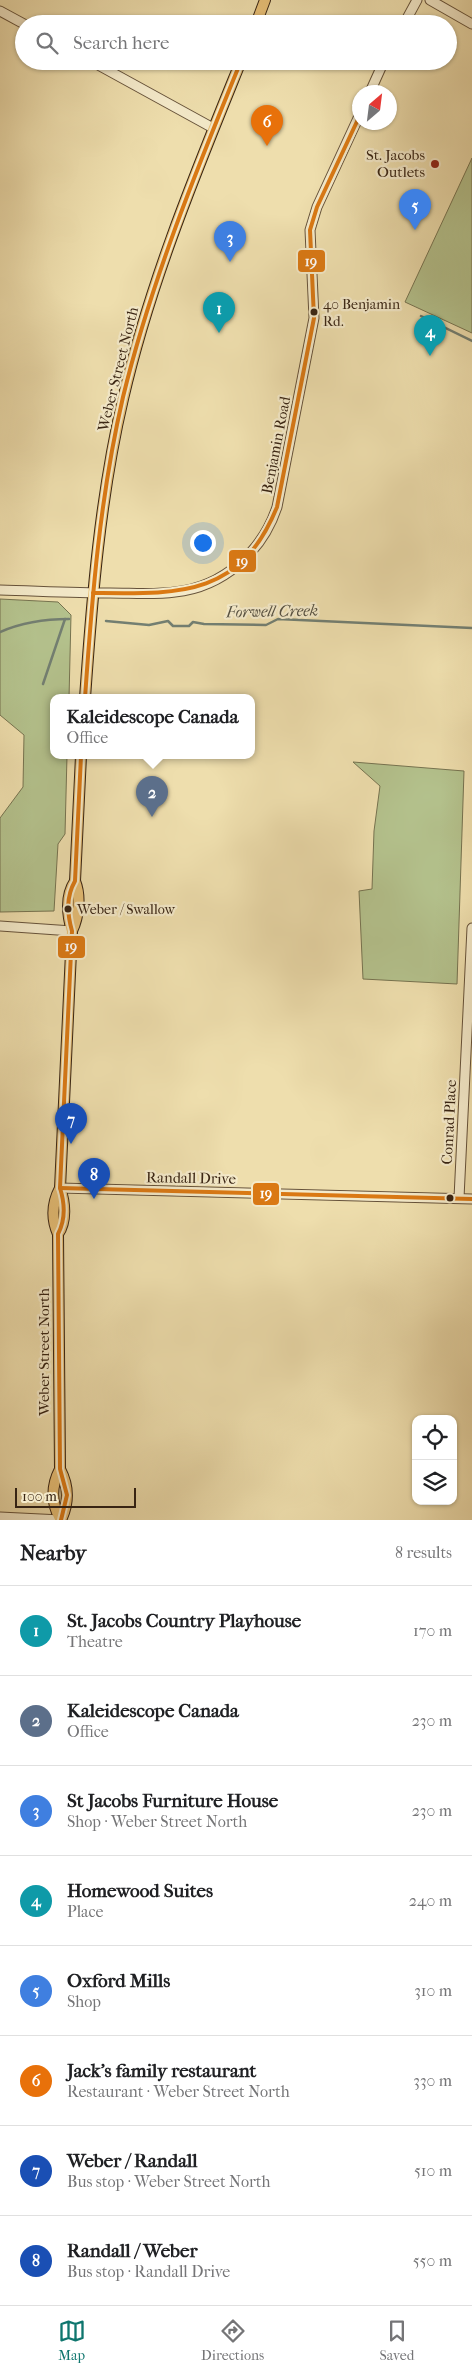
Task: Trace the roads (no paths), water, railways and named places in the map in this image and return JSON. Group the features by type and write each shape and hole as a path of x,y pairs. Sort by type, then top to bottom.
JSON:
{"main road":[{"path":"260,15 266,0"},
{"name":"Weber Street North","path":"85,694 93,593 108,474 122,399 145,319 181,208 237,70"},
{"name":"Weber Street North","path":"61,1520 66,1508 67,1492 65,1478 60,1469 58,1234 53,1220 54,1206 60,1188 72,931 78,910 78,892 75,880 81,759"}],"street":[{"path":"409,15 417,0"},
{"path":"430,0 456,15"},
{"path":"0,11 15,19"},
{"path":"457,15 472,24"},
{"path":"108,70 214,128"},
{"path":"373,85 380,70"},
{"name":"Benjamin Road","path":"0,590 93,593 174,592 210,583 229,572 246,559 269,529 277,507 314,318 310,230 317,207 353,130"},
{"path":"0,926 72,931"},
{"name":"Conrad Place","path":"459,1198 472,928"},
{"name":"Randall Drive","path":"60,1188 472,1199"},
{"path":"0,1517 61,1520"}],"waterway":[{"path":"421,316 472,341"},
{"name":"Forwell Creek","path":"43,684 65,619"},
{"name":"Forwell Creek","path":"0,632 34,622 69,619"},
{"name":"Forwell Creek","path":"106,621 149,625 168,621 173,626 189,626 193,622 204,624 266,625 278,619 472,628"}],"place":[{"name":"Jack's family restaurant","path":"267,146"},
{"name":"St. Jacobs Outlets","path":"435,164"},
{"name":"Oxford Mills","path":"415,230"},
{"name":"St Jacobs Furniture House","path":"230,262"},
{"name":"40 Benjamin Rd.","path":"314,312"},
{"name":"St. Jacobs Country Playhouse","path":"219,333"},
{"name":"Homewood Suites","path":"430,356"},
{"name":"Kaleidescope Canada","path":"152,817"},
{"name":"Weber / Swallow","path":"68,909"},
{"name":"Weber / Randall","path":"71,1144"},
{"name":"Randall / Weber","path":"94,1199"}]}
